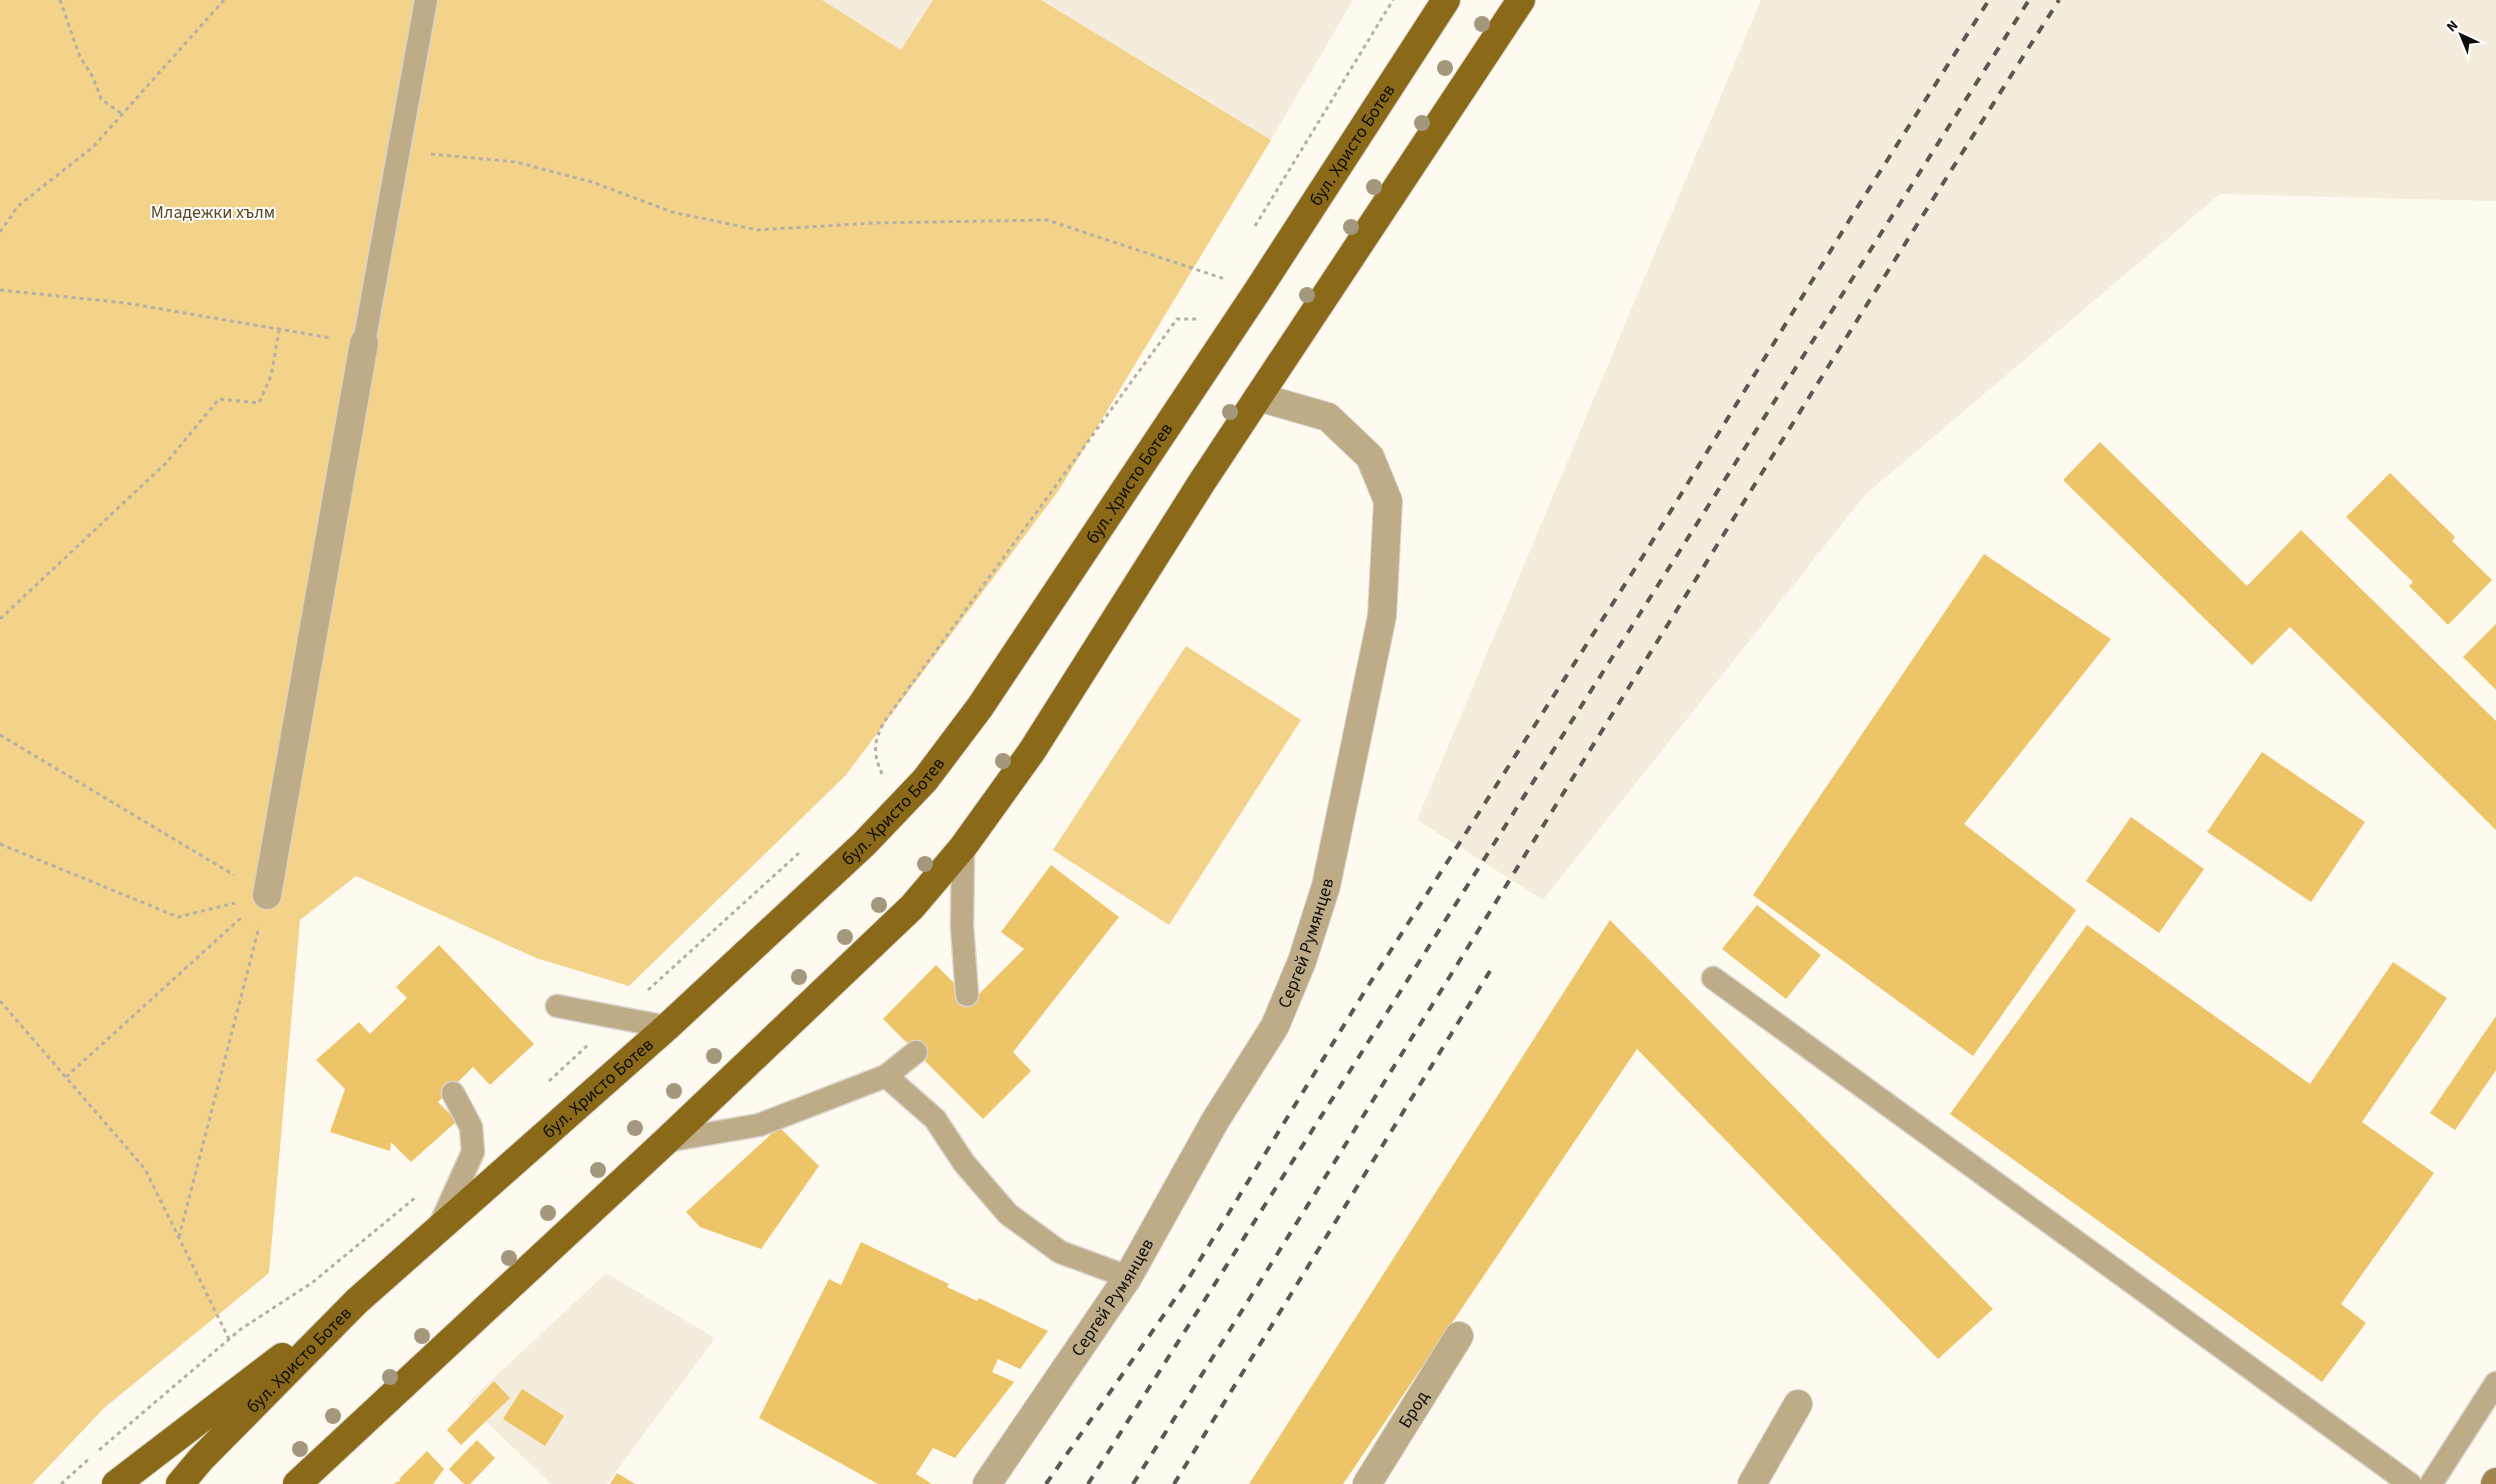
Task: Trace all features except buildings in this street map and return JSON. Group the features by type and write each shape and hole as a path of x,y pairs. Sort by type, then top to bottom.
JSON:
{"main road":[{"name":"бул. Христо Ботев","path":"180,1484 201,1459 357,1300 667,1027 864,844 925,780 980,707 1258,290 1446,0"},
{"path":"297,1484 666,1141 912,907 963,847 1032,751 1258,397 1521,0"},
{"path":"116,1484 357,1300"}],"street":[{"path":"267,895 364,343"},
{"name":"Сергей Румянцев","path":"987,1484 1128,1277 1216,1121 1275,1026 1302,961 1326,886 1382,616 1388,501 1370,457 1328,417 1258,397"},
{"name":"Брод","path":"1367,1484 1459,1336"},
{"path":"1752,1484 1798,1404"}],"lane":[{"path":"364,343 426,0"},
{"path":"963,847 962,926 967,995"},
{"path":"1712,978 2410,1484"},
{"path":"558,1006 667,1027"},
{"path":"666,1141 759,1125 886,1076 916,1052"},
{"path":"886,1076 935,1119 964,1163 1008,1214 1060,1252 1128,1277"},
{"path":"439,1228 473,1152 471,1127 453,1093"},
{"path":"2431,1484 2496,1383"}],"path":[{"path":"60,0 80,57 93,76 101,99 122,114"},
{"path":"0,232 18,206 93,147 224,0"},
{"path":"1254,228 1393,0"},
{"path":"398,151 516,162 592,182 672,212 758,230 872,223 1047,220 1258,290"},
{"path":"1220,286 1228,270"},
{"path":"0,290 126,304 279,331 364,343"},
{"path":"883,777 874,756 876,738 884,722 1177,319 1206,319"},
{"path":"0,620 166,463 219,399 259,403 272,376 279,331"},
{"path":"0,735 267,895"},
{"path":"0,844 178,917 267,895"},
{"path":"66,1077 267,895"},
{"path":"179,1237 267,895"},
{"path":"0,1001 145,1169 229,1340"}],"shaded area":[{"path":"822,0 933,0 901,50"},
{"path":"1041,0 1353,0 1271,140"},
{"path":"1761,0 2496,0 2496,201 2220,194 1866,494 1543,900 1417,820"},
{"path":"606,1273 715,1338 607,1484 551,1484 467,1403"}],"green space":[{"name":"Младежки хълм","path":"0,0 822,0 901,50 933,0 1041,0 1271,140 1059,490 846,775 629,986 536,958 356,876 300,920 269,1273 104,1408 32,1484 0,1484"},
{"path":"1186,646 1301,720 1169,925 1053,850"}],"railway":[{"path":"1046,1484 1184,1286 1368,986 1645,553 1855,211 1989,0"},
{"path":"1088,1484 2029,0"},
{"path":"1133,1484 1826,370 2059,0"},
{"path":"1174,1484 1490,971"}]}
